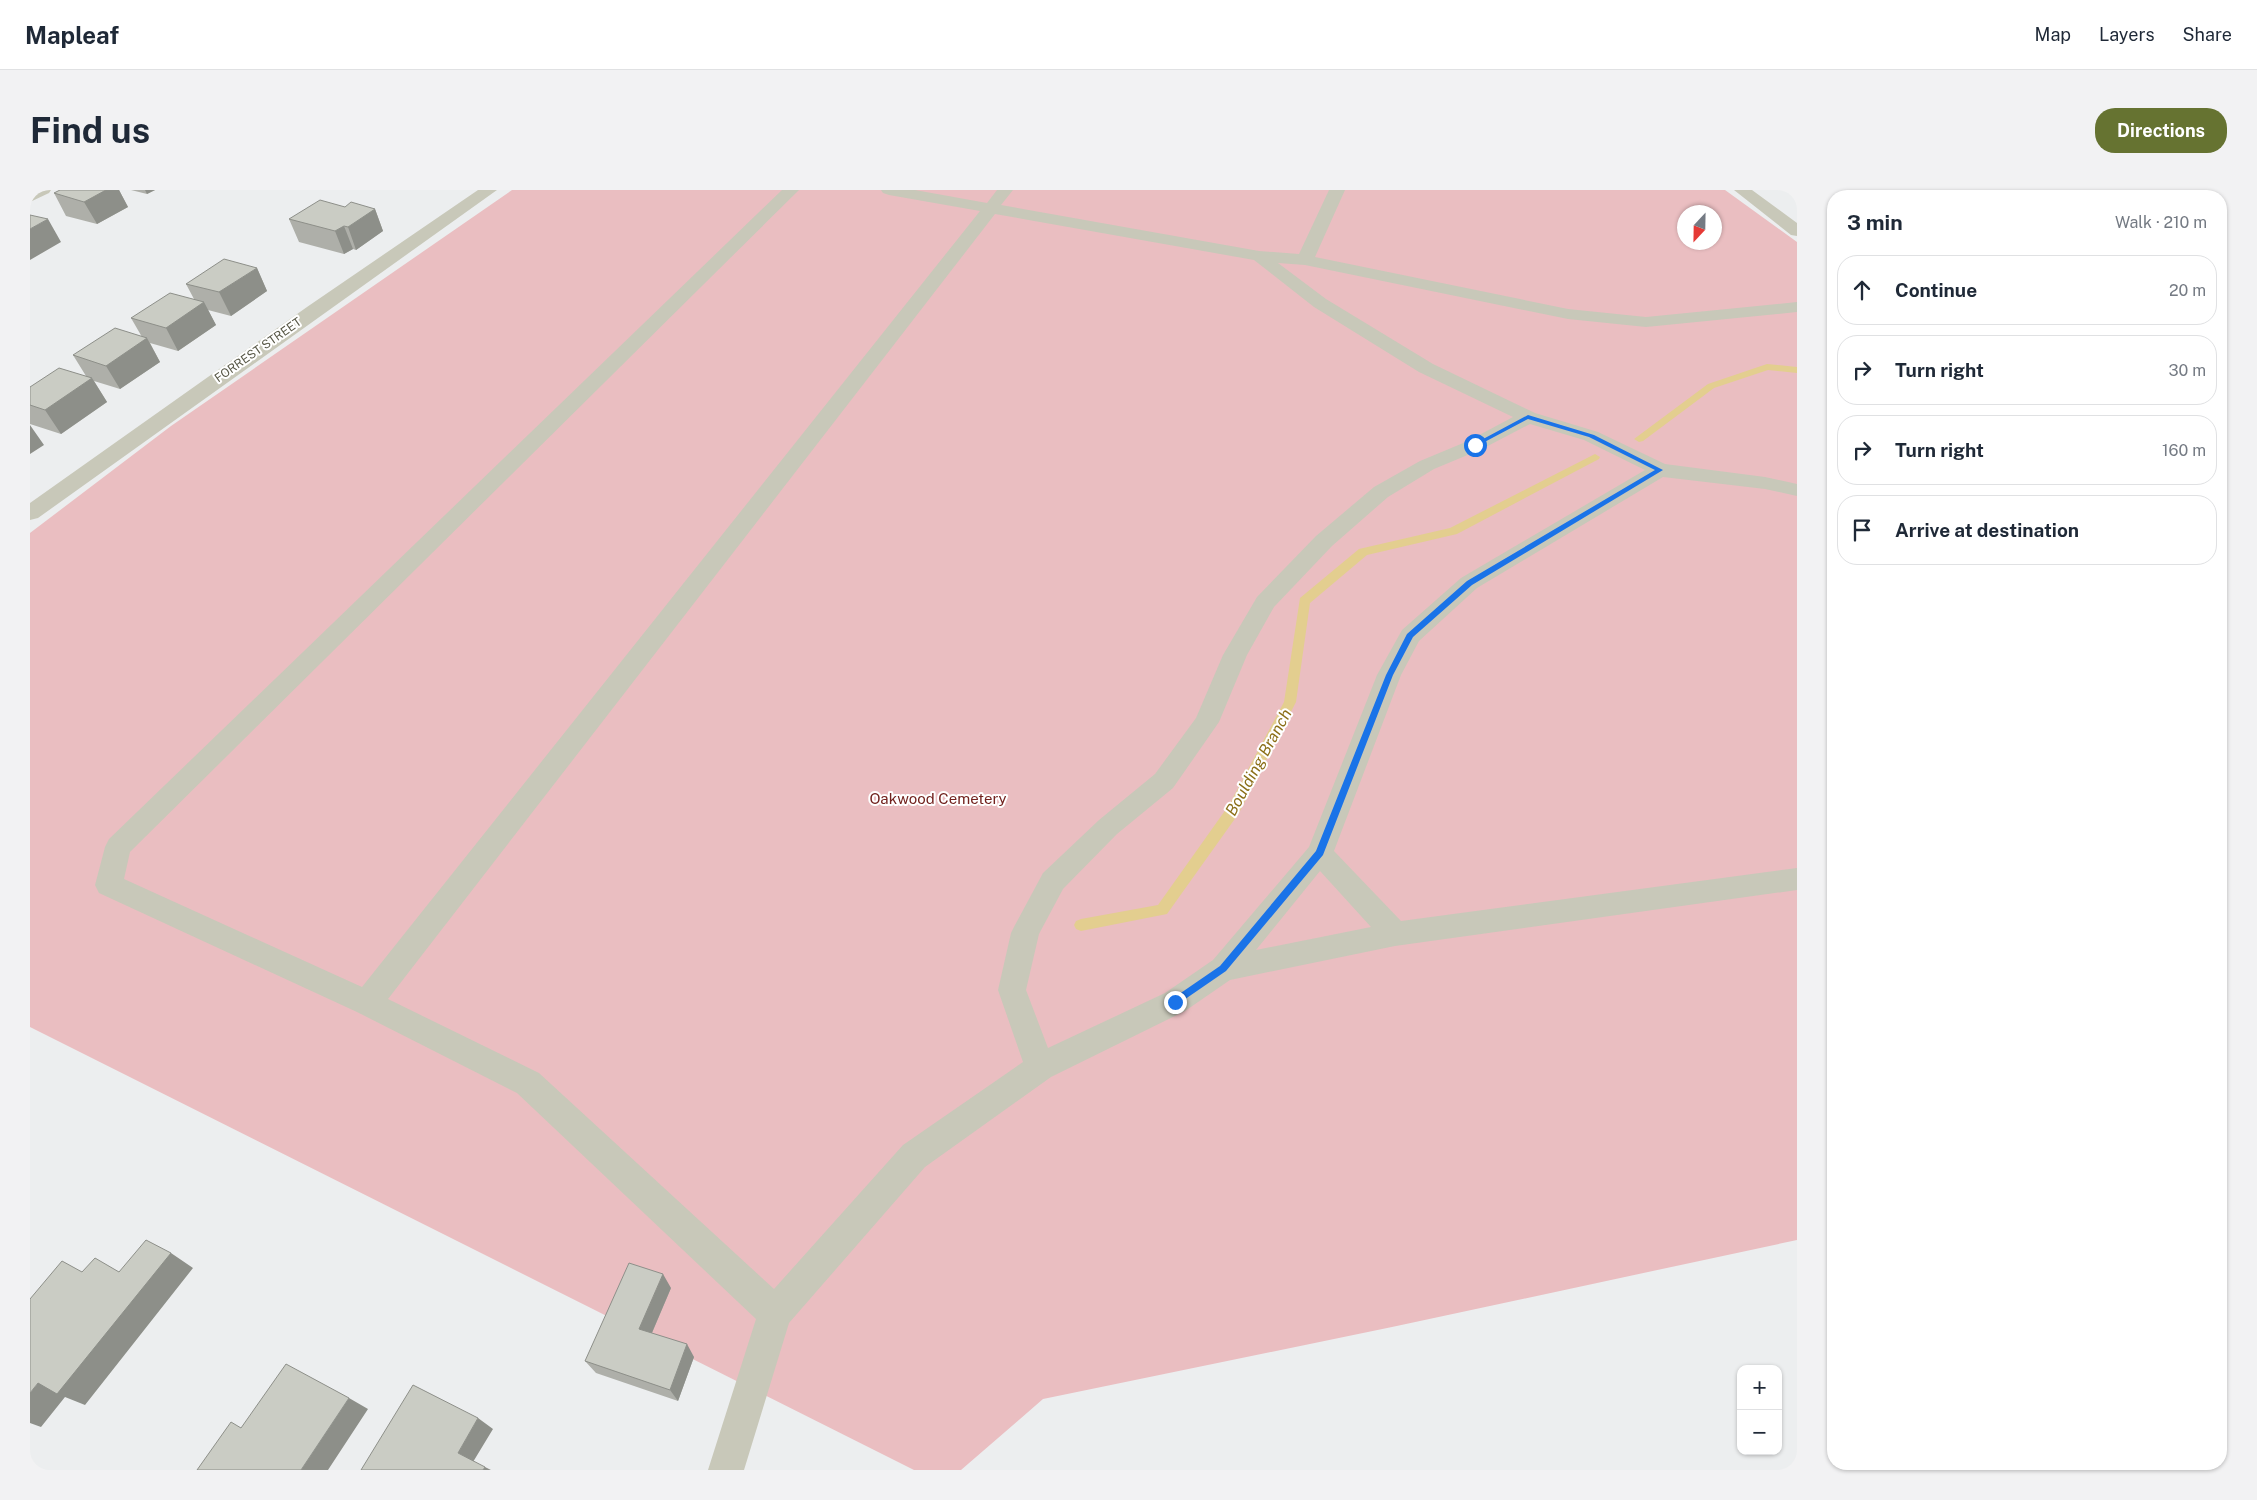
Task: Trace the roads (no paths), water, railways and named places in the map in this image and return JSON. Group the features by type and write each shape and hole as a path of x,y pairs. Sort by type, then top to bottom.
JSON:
{"street":[{"path":"30,197 43,190"},
{"name":"FORREST STREET","path":"30,513 314,311 489,190"},
{"path":"1742,190 1797,231"}],"lane":[{"path":"775,1313 528,1083 367,1003 109,885 118,847 791,190"},
{"path":"889,190 1259,256 1305,260 1568,314 1646,322 1797,307"},
{"path":"367,1003 1005,190"},
{"path":"1305,260 1337,190"},
{"path":"1259,256 1320,303 1426,368 1528,417 1591,436 1660,470 1765,483 1797,490"},
{"path":"1040,1067 1012,990 1024,933 1053,881 1108,827 1164,780 1207,722 1235,655 1265,602 1324,541 1381,492 1427,465 1475,445 1528,417"},
{"path":"726,1470 775,1313 914,1156 1040,1067 1175,1002 1223,969 1320,853 1389,675 1410,636 1469,583 1660,470"},
{"path":"1320,853 1395,934"},
{"path":"1223,969 1395,934 1797,879"}],"waterway":[{"name":"Boulding Branch","path":"1639,439 1711,386 1767,367 1797,370"},
{"name":"Boulding Branch","path":"1081,925 1162,910 1234,809 1290,702 1304,601 1363,552 1453,531 1595,457"}],"park label":[{"name":"Oakwood Cemetery","path":"938,799"}]}
